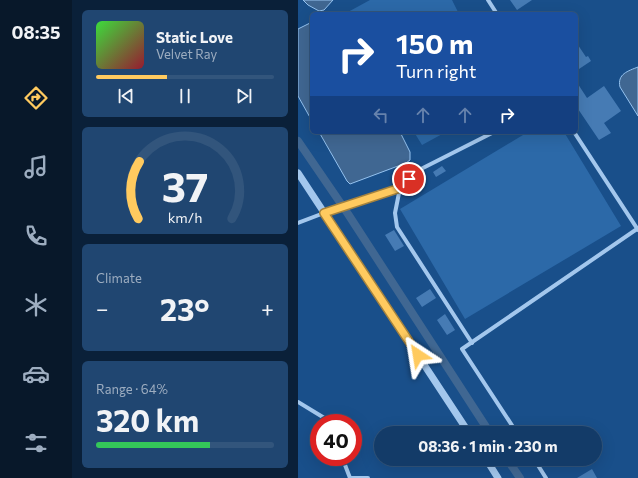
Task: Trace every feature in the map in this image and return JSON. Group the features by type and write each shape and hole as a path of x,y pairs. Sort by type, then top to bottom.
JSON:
{"street":[{"path":"488,0 496,12"},
{"path":"298,223 400,188 419,170 490,134"},
{"path":"512,426 462,349 638,230 575,134"},
{"path":"298,173 464,426"},
{"path":"400,188 395,213 397,227 472,343"},
{"path":"633,222 638,219"},
{"path":"298,402 318,414"},
{"path":"345,466 350,478 368,478"},
{"path":"490,466 498,478"},
{"path":"538,466 546,478"}],"shaded area":[{"path":"303,0 333,0 324,10 319,11 308,5"},
{"path":"370,0 452,0 458,12 348,12"},
{"path":"310,23 310,117 298,96 298,29"},
{"path":"638,67 638,116 620,87 620,79 624,74"},
{"path":"320,134 401,134 410,152 410,160 406,163 350,184"},
{"path":"415,134 442,134 422,145"},
{"path":"525,134 565,134 621,226 465,319 400,209"}],"building":[{"path":"510,0 532,0 517,10"},
{"path":"578,45 586,57 588,56 591,61 578,70"},
{"path":"578,84 587,98 604,86 621,111 604,123 611,133 599,140 578,109"},
{"path":"442,166 446,171 436,177 433,172"},
{"path":"394,230 404,246 395,251 385,235"},
{"path":"430,289 436,298 422,307 416,298"},
{"path":"445,314 455,330 447,335 437,320"},
{"path":"592,469 597,478 577,478"}],"waterway":[{"path":"298,141 348,214 485,426"},
{"path":"512,466 520,478"}],"route":[{"path":"409,179 400,188 324,213 418,355"}]}
